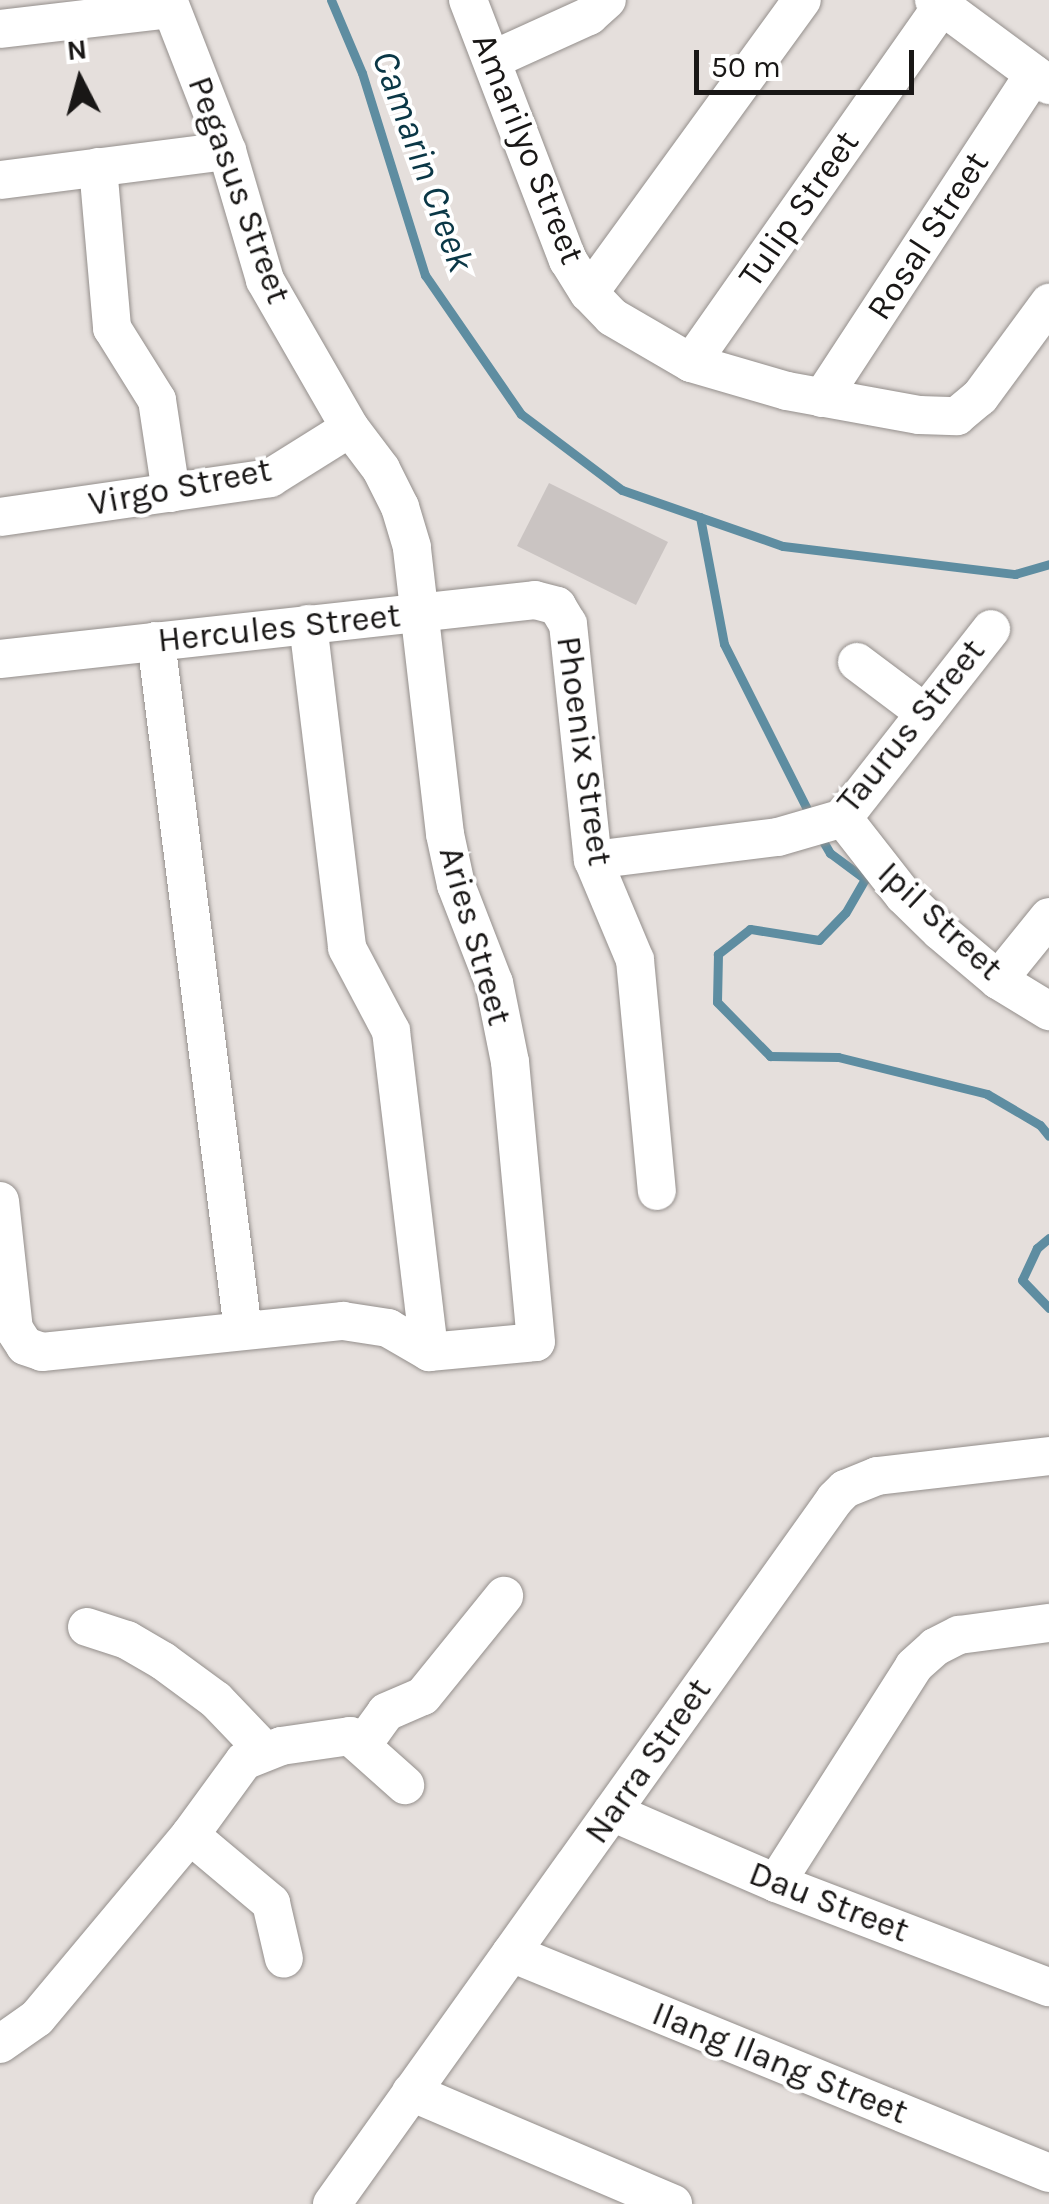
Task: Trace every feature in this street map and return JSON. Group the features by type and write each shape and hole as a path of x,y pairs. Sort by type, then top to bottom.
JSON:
{"street":[{"name":"Amarilyo Street","path":"468,0 568,260 589,293 612,317 691,363 740,380 822,398 919,415 957,416 980,397 1049,303"},
{"path":"492,60 589,16 606,0"},
{"path":"589,293 802,0"},
{"path":"938,3 1042,79"},
{"name":"Tulip Street","path":"691,363 938,3"},
{"path":"0,29 169,5"},
{"name":"Pegasus Street","path":"169,5 227,151 265,280 350,428"},
{"name":"Rosal Street","path":"822,398 1042,79"},
{"path":"0,180 227,151"},
{"path":"98,167 112,328 157,400 171,494"},
{"name":"Virgo Street","path":"0,517 270,478 350,428"},
{"name":"Aries Street","path":"350,428 400,507 412,546 445,834 456,885 494,983 510,1062 536,1342 429,1352"},
{"name":"Hercules Street","path":"0,658 535,600 557,606"},
{"name":"Phoenix Street","path":"557,606 568,624 593,860 635,960 657,1191"},
{"path":"308,624 347,948 390,1032 429,1352"},
{"name":"Taurus Street","path":"593,860 778,837 843,818 990,629"},
{"path":"156,641 242,1332"},
{"path":"857,662 925,713"},
{"name":"Ipil Street","path":"843,818 904,896 998,980 1049,1011"},
{"path":"998,980 1049,917"},
{"path":"0,1201 14,1329 24,1346 42,1352 343,1321 388,1328 429,1352"},
{"name":"Narra Street","path":"332,2204 845,1489 895,1472 1049,1456"},
{"path":"363,1744 386,1712 423,1696 504,1596"},
{"path":"776,1884 914,1666 935,1646 959,1635 1049,1623"},
{"path":"86,1627 126,1640 163,1660 216,1700 264,1750"},
{"path":"0,2044 38,2018 190,1835 244,1761 264,1750 350,1736 405,1785"},
{"name":"Dau Street","path":"612,1812 776,1884 1049,1987"},
{"path":"190,1835 271,1903 284,1959"},
{"name":"Ilang Ilang Street","path":"511,1952 1049,2173"},
{"path":"411,2092 673,2204"},
{"path":"1037,2204 1049,2173"}],"building":[{"path":"549,483 668,542 636,605 517,546"}],"waterway":[{"name":"Camarin Creek","path":"331,0 362,73 425,275 521,414 622,490 783,546 1015,574 1049,564"},
{"path":"700,517 724,644 811,817"},
{"path":"820,836 830,853 865,879 845,913 819,940 750,929 718,954 717,1002 770,1056 838,1057 987,1094 1040,1125 1049,1136"},
{"path":"1049,1238 1037,1248 1022,1280 1049,1308"}]}
